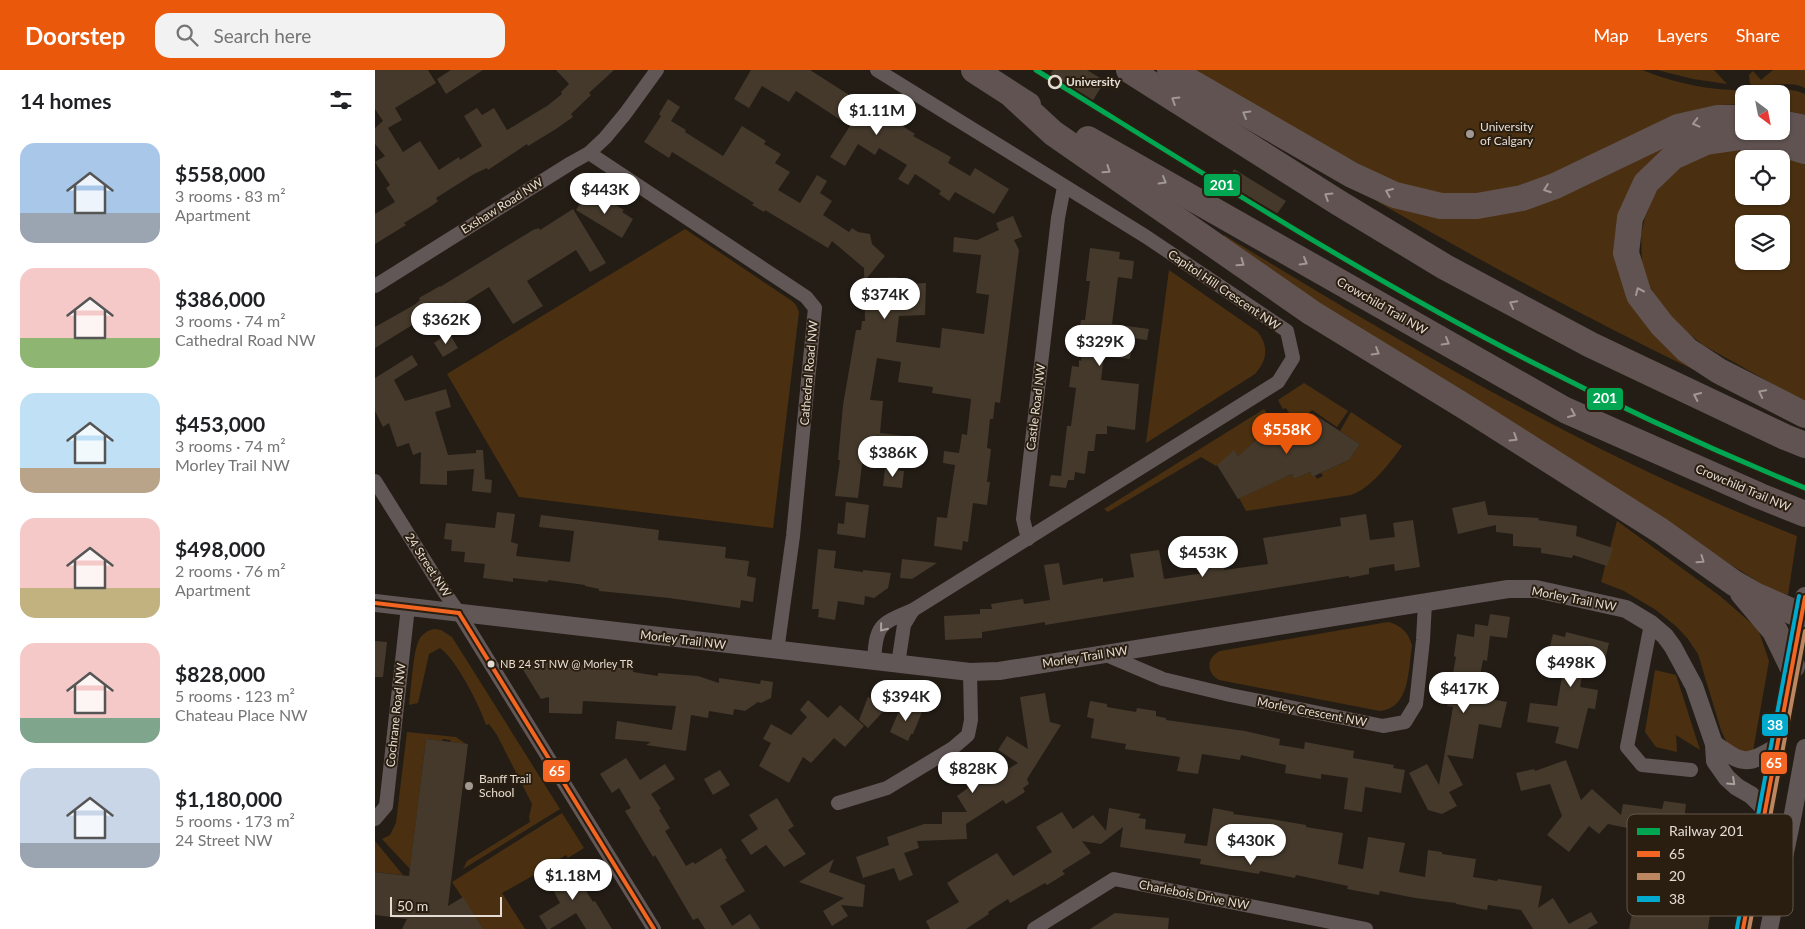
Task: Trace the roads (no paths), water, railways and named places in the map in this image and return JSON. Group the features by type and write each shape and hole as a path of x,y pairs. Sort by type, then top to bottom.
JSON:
{"highway":[{"name":"Crowchild Trail NW","path":"974,70 1015,97 1565,410 1802,513"},
{"path":"1129,70 1339,203 1445,267 1591,345 1805,445"},
{"path":"1170,70 1352,175 1395,194 1441,206 1477,206 1521,198 1555,186 1678,128 1718,118 1735,118"},
{"path":"1015,97 1053,133 1312,313 1467,408 1652,526 1734,583 1755,595 1804,612"},
{"path":"1790,125 1805,128"},
{"path":"1805,151 1775,142 1741,137 1706,142 1673,157 1646,183 1630,218 1626,253 1639,295 1662,325 1687,350 1719,372 1805,415"},
{"path":"1734,583 1775,632 1792,666"}],"street":[{"name":"Exshaw Road NW","path":"375,286 589,153 625,114 657,70"},
{"name":"Capitol Hill Crescent NW","path":"874,661 875,638 889,620 913,610 1278,382 1293,358 1287,332 1145,236 877,70"},
{"name":"Cathedral Road NW","path":"589,153 806,297 815,308 793,536 777,651"},
{"name":"Castle Road NW","path":"1028,538 1023,519 1058,218 1064,187"},
{"name":"24 Street NW","path":"375,481 655,929"},
{"name":"Morley Trail NW","path":"375,603 970,672 999,671 1509,589 1536,589 1626,609 1651,624 1665,636 1694,686 1714,744 1715,761 1727,778 1751,795 1766,810"},
{"name":"Morley Crescent NW","path":"1104,654 1163,679 1230,695 1383,726 1405,722 1416,704 1425,603"},
{"name":"Cochrane Road NW","path":"375,819 386,806 408,607"},
{"path":"898,664 904,625 913,610"},
{"path":"1765,814 1792,666 1804,612"},
{"path":"1651,624 1627,747 1642,765 1691,770"},
{"path":"838,803 887,788 953,748 968,735 971,720 970,672"},
{"path":"1714,744 1734,758 1743,761 1758,758 1777,747"},
{"path":"1793,814 1805,748"},
{"name":"Charlebois Drive NW","path":"1035,929 1114,879 1367,929"},
{"path":"1743,929 1746,916"},
{"path":"1769,929 1772,916"}],"rail line":[{"name":"201","path":"1036,70 1310,239 1478,334 1558,376 1640,415 1722,453 1805,488"}],"place":[{"name":"University","path":"1055,82"},
{"name":"University of Calgary","path":"1470,134"},
{"name":"NB 24 ST NW @ Morley TR","path":"491,664"},
{"name":"Banff Trail School","path":"469,786"}]}
